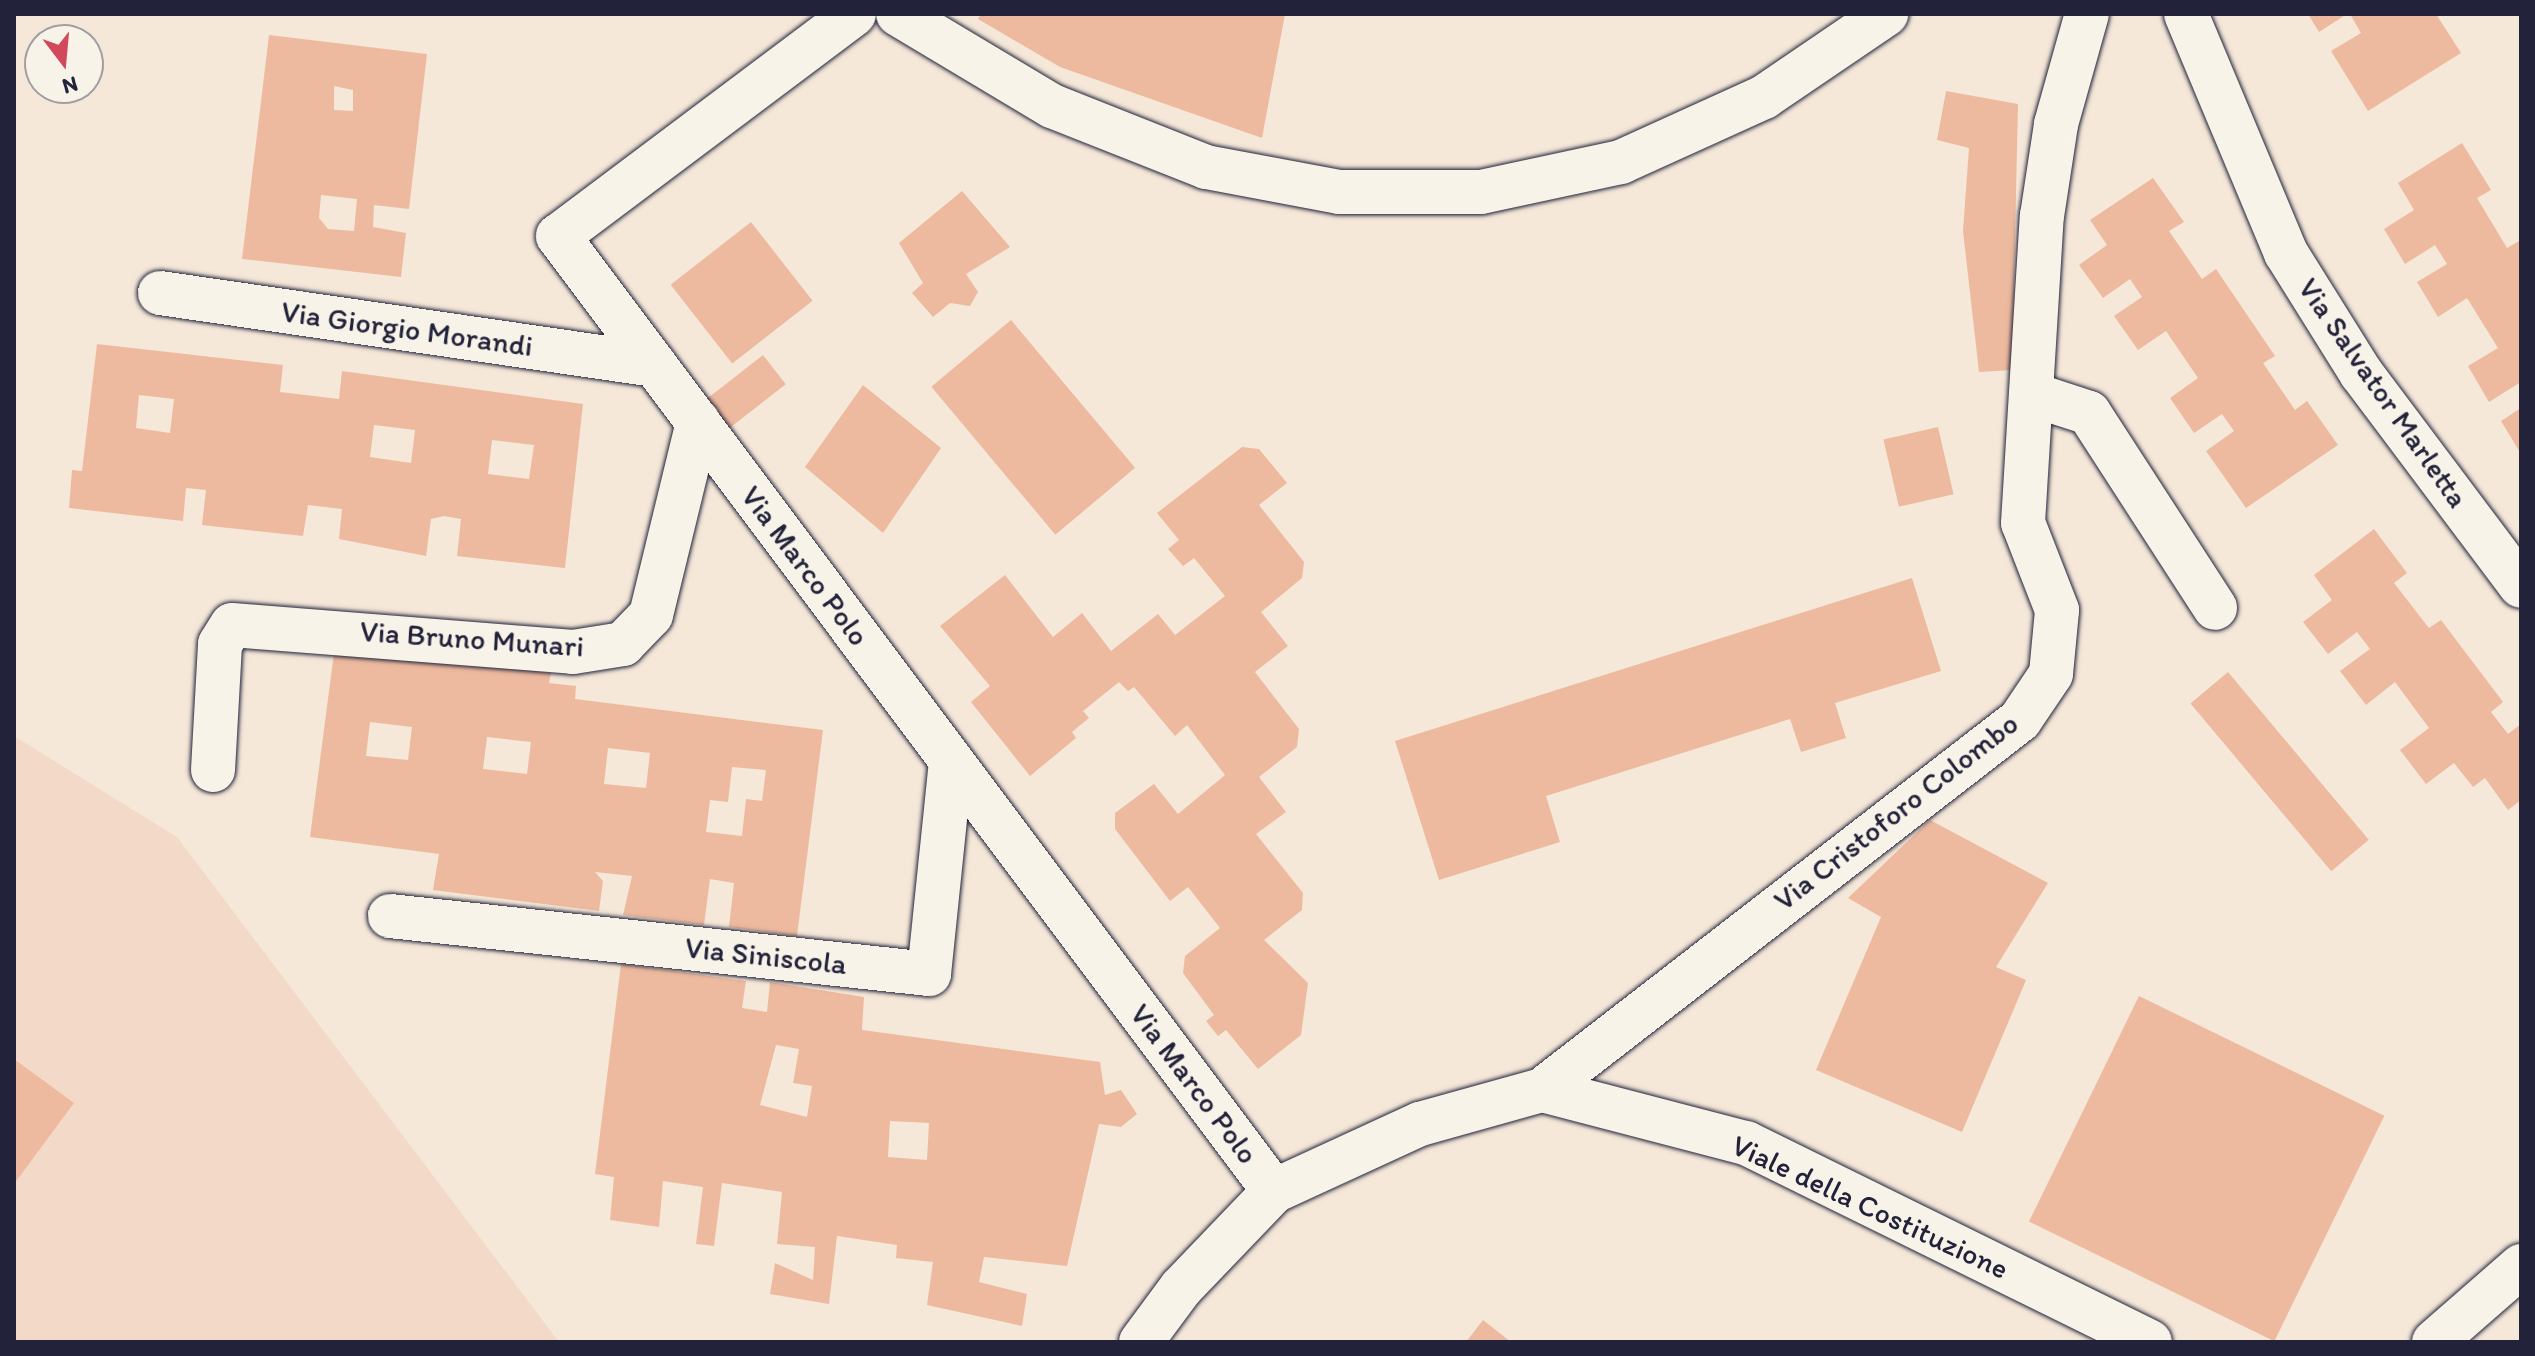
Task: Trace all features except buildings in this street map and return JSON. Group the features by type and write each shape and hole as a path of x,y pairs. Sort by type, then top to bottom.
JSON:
{"street":[{"name":"Via Marco Polo","path":"854,14 558,236 1274,1191"},
{"path":"898,14 1052,106 1206,167 1339,192 1481,192 1621,162 1764,97 1886,14"},
{"name":"Via Cristoforo Colombo","path":"1542,1090 2020,720 2051,674 2057,610 2023,523 2042,216 2056,124 2087,14"},
{"name":"Via Salvator Marletta","path":"2186,14 2286,253 2361,373 2521,586"},
{"name":"Via Giorgio Morandi","path":"160,293 655,365"},
{"path":"2031,394 2089,413 2215,608"},
{"name":"Via Bruno Munari","path":"213,770 220,644 232,625 573,652 623,644 651,615 698,422"},
{"name":"Via Siniscola","path":"390,916 929,974 951,761"},
{"path":"1141,1342 1181,1288 1274,1191 1420,1124 1542,1090"},
{"name":"Viale della Costituzione","path":"1542,1090 1746,1143 2150,1342"},
{"path":"2434,1342 2521,1266"}],"shaded area":[{"path":"14,736 177,837 559,1342 14,1342"}]}
